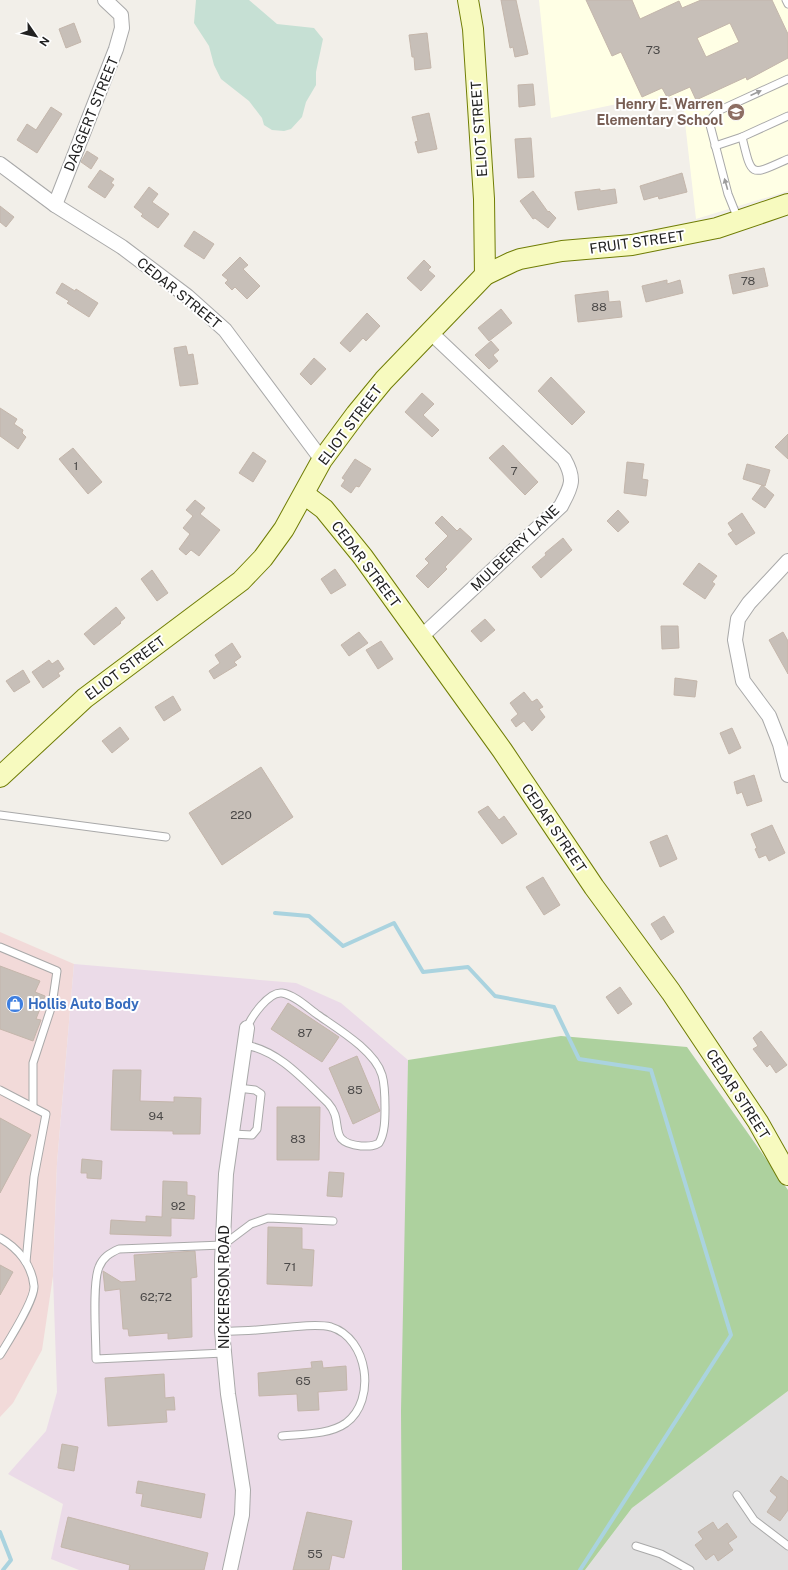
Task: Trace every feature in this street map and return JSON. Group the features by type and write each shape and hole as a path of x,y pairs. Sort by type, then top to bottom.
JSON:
{"street":[{"name":"DAGGERT STREET","path":"55,204 116,49 122,28 121,15 105,0"},
{"name":"ELIOT STREET","path":"0,777 85,698 241,581 263,558 284,529 322,460 380,386 485,275 484,199 473,29 468,0"},
{"name":"CEDAR STREET","path":"0,164 55,204 122,246 187,296 225,330 322,460"},
{"name":"FRUIT STREET","path":"485,275 520,259 562,251 632,245 717,228 788,204"},
{"name":"MULBERRY LANE","path":"421,637 561,506 572,485 570,470 564,459 430,332"},
{"name":"CEDAR STREET","path":"304,494 324,509 363,556 502,750 594,887 671,992 758,1122 788,1175"},
{"path":"788,561 749,603 738,619 735,640 743,681 769,716 780,744 788,775"},
{"name":"NICKERSON ROAD","path":"230,1570 242,1515 243,1490 228,1394 222,1331 223,1245 226,1174 247,1028"}],"lane":[{"path":"786,0 788,4"},
{"path":"738,221 728,194 710,125 714,114 718,111 788,79"},
{"path":"715,146 742,137 788,116"},
{"path":"742,137 749,165 752,169 761,172 788,159"},
{"path":"0,815 166,837"},
{"path":"0,947 57,971 52,1005 33,1063 33,1107"},
{"path":"244,1045 257,1047 272,1054 328,1103 334,1111 340,1136 343,1142 349,1145 370,1147 379,1143 383,1132 385,1090 381,1073 365,1051 338,1029 295,999 282,993 273,996 265,1002 247,1028"},
{"path":"232,1134 252,1135 257,1129 261,1094 255,1090 238,1088"},
{"path":"0,1090 46,1114 34,1176 26,1262"},
{"path":"224,1353 96,1359 96,1283 99,1267 107,1255 119,1249 223,1245 251,1224 268,1218 333,1221"},
{"path":"0,1238 12,1245 26,1262 34,1287 23,1316 0,1355"},
{"path":"222,1331 319,1325 341,1331 350,1338 357,1347 361,1358 364,1384 360,1406 355,1414 337,1429 282,1436"},
{"path":"737,1495 745,1509 754,1520 788,1546"},
{"path":"636,1546 661,1554 690,1570"}],"shaded area":[{"path":"196,0 249,0 277,24 314,28 323,39 316,72 316,85 306,102 302,117 291,129 284,131 272,130 264,125 262,118 249,101 221,79 214,65 209,46 194,23"},
{"name":"Henry E. Warren Elementary School","path":"539,0 788,0 788,191 696,219 682,96 612,105 551,118"},
{"path":"0,932 74,964 57,1163 53,1276 42,1350 13,1403 0,1417"},
{"path":"74,964 296,983 341,1003 408,1060 402,1570 79,1570 51,1559 63,1504 8,1474 46,1431 57,1392 53,1276 57,1163"},
{"path":"788,1391 788,1570 585,1570 632,1508"}],"green space":[{"path":"561,1036 687,1047 788,1190 788,1391 632,1508 585,1570 402,1570 401,1411 408,1060"}],"building":[{"path":"501,0 516,0 528,54 515,57 513,47 510,48"},
{"path":"586,0 632,0 640,19 679,1 682,8 701,0 772,0 788,34 788,58 747,80 746,77 696,100 690,87 667,97 662,88 642,97 621,52 612,56","holes":["730,23 739,42 706,57 697,38"]},
{"path":"74,23 81,42 66,48 59,29"},
{"path":"427,33 431,68 415,70 414,57 412,57 409,35"},
{"path":"533,84 535,105 519,107 518,85"},
{"path":"51,107 62,114 37,153 17,140 27,124 36,130"},
{"path":"429,113 437,149 418,153 415,142 418,141 412,117"},
{"path":"531,138 534,177 518,178 515,139"},
{"path":"87,151 98,158 91,169 81,162"},
{"path":"100,170 114,179 111,183 114,185 105,198 88,187"},
{"path":"682,173 687,192 659,199 658,196 644,200 640,186"},
{"path":"149,187 158,194 152,202 169,214 158,228 141,216 143,214 134,207"},
{"path":"600,189 600,191 615,189 617,203 578,210 575,192"},
{"path":"533,191 548,212 549,211 556,218 548,228 535,218 533,219 520,201"},
{"path":"0,206 14,217 6,227 0,222"},
{"path":"194,231 214,244 204,259 184,246"},
{"path":"240,257 248,265 243,269 260,286 247,299 235,287 232,290 225,283 228,280 222,275"},
{"path":"424,260 431,267 428,270 435,276 421,291 407,278"},
{"path":"764,268 768,286 733,294 729,275"},
{"path":"667,280 667,284 680,280 683,293 646,302 642,286"},
{"path":"62,283 75,291 76,289 98,303 89,317 67,303 69,301 56,293"},
{"path":"608,291 609,302 620,301 622,317 578,322 575,295"},
{"path":"501,309 512,323 489,341 478,328"},
{"path":"367,313 380,326 366,341 363,338 350,352 340,343"},
{"path":"491,341 499,350 493,355 498,361 489,369 475,355"},
{"path":"186,346 188,355 193,354 198,384 180,386 174,348"},
{"path":"314,358 326,369 311,385 300,374"},
{"path":"551,377 585,412 572,425 538,391"},
{"path":"422,393 434,404 423,415 439,430 432,437 405,412"},
{"path":"0,408 17,419 14,424 23,430 22,433 26,437 18,449 0,436"},
{"path":"788,434 788,459 775,447"},
{"path":"503,445 538,482 525,495 489,458"},
{"path":"73,448 102,482 88,494 59,459"},
{"path":"253,452 266,461 253,482 239,473"},
{"path":"355,459 371,469 359,487 356,486 351,493 341,486 345,480 342,478"},
{"path":"627,462 644,464 642,479 648,480 646,496 624,493"},
{"path":"747,464 770,470 765,486 743,479"},
{"path":"762,485 774,495 765,508 752,499"},
{"path":"195,500 205,508 200,514 220,530 199,556 191,550 186,555 179,549 190,534 183,528 193,516 186,510"},
{"path":"618,510 629,522 618,532 607,521"},
{"path":"742,513 755,533 736,545 728,534 733,531 728,523"},
{"path":"442,516 457,531 460,528 472,539 445,567 447,569 428,588 416,576 429,563 425,559 448,536 435,523"},
{"path":"563,538 572,550 541,578 532,567 546,555 545,553"},
{"path":"699,563 717,576 712,582 715,584 705,599 683,584"},
{"path":"335,569 346,585 331,594 321,579"},
{"path":"152,570 168,593 157,601 141,579"},
{"path":"116,607 125,618 94,645 84,634"},
{"path":"485,619 495,630 481,642 471,631"},
{"path":"661,626 678,626 679,648 662,649"},
{"path":"359,632 368,643 349,656 341,645"},
{"path":"783,632 788,641 788,674 769,640"},
{"path":"381,641 393,659 378,669 366,650"},
{"path":"232,643 241,657 234,662 237,665 214,679 209,671 220,663 215,655"},
{"path":"49,660 52,664 58,660 64,669 58,673 60,676 43,688 32,672"},
{"path":"23,670 30,682 14,692 6,681"},
{"path":"675,678 697,681 695,697 674,695"},
{"path":"524,692 532,702 537,699 543,707 539,709 545,717 532,731 524,721 516,727 511,720 518,714 510,703"},
{"path":"173,696 181,710 164,721 155,707"},
{"path":"120,727 129,739 112,753 102,741"},
{"path":"732,728 741,748 729,754 720,733"},
{"path":"261,767 293,817 222,865 189,813"},
{"path":"754,775 762,801 747,806 742,792 737,794 734,782"},
{"path":"488,806 499,820 504,816 517,834 502,844 478,812"},
{"path":"772,825 785,853 769,861 766,855 759,858 755,849 757,848 751,834"},
{"path":"667,835 677,859 660,867 650,842"},
{"path":"543,877 560,905 544,915 526,887"},
{"path":"664,916 674,932 661,940 651,924"},
{"name":"Hollis Auto Body","path":"0,966 40,981 35,992 45,996 36,1019 41,1020 33,1041 0,1029"},
{"path":"620,987 632,1004 618,1014 606,997"},
{"path":"288,1003 339,1037 322,1062 271,1029"},
{"path":"761,1031 787,1065 776,1073 770,1064 767,1067 753,1049 758,1046 753,1038"},
{"path":"357,1056 380,1111 353,1124 329,1068"},
{"path":"113,1070 141,1070 140,1101 174,1102 174,1097 201,1098 200,1134 173,1134 173,1131 111,1130"},
{"path":"277,1107 320,1107 319,1160 277,1160"},
{"path":"0,1118 31,1135 0,1193"},
{"path":"82,1159 102,1161 101,1179 87,1178 87,1173 81,1173"},
{"path":"329,1172 344,1173 342,1197 327,1196"},
{"path":"163,1181 187,1182 187,1195 195,1196 194,1219 171,1218 171,1236 110,1234 111,1220 146,1222 146,1216 162,1217"},
{"path":"268,1227 302,1228 302,1249 314,1250 312,1286 267,1284"},
{"path":"195,1251 197,1277 191,1278 192,1337 168,1339 168,1333 129,1336 128,1329 123,1329 120,1289 105,1291 103,1271 121,1282 136,1281 134,1255"},
{"path":"0,1265 13,1272 0,1295"},
{"path":"322,1361 323,1368 346,1366 347,1390 318,1392 319,1410 298,1411 297,1394 259,1396 258,1373 312,1368 311,1362"},
{"path":"164,1374 165,1398 174,1397 175,1410 166,1410 167,1422 108,1426 105,1378"},
{"path":"62,1444 78,1447 74,1471 58,1468"},
{"path":"781,1476 788,1481 788,1510 780,1521 767,1512 777,1497 770,1491"},
{"path":"138,1481 205,1494 201,1518 141,1506 143,1494 136,1493"},
{"path":"307,1512 352,1521 344,1558 332,1555 329,1570 293,1570"},
{"path":"68,1517 208,1553 204,1570 129,1570 130,1565 61,1547"},
{"path":"713,1522 718,1530 727,1523 737,1537 728,1543 733,1550 718,1561 714,1554 706,1560 695,1545 703,1539 698,1532"}],"waterway":[{"path":"275,913 309,916 343,946 394,923 423,972 468,967 495,996 554,1007 579,1059 651,1070 731,1335 580,1570"},
{"path":"0,1532 11,1560 3,1570"}],"place":[{"name":"Henry E. Warren Elementary School","path":"736,112"},
{"name":"Hollis Auto Body","path":"15,1004"}]}
